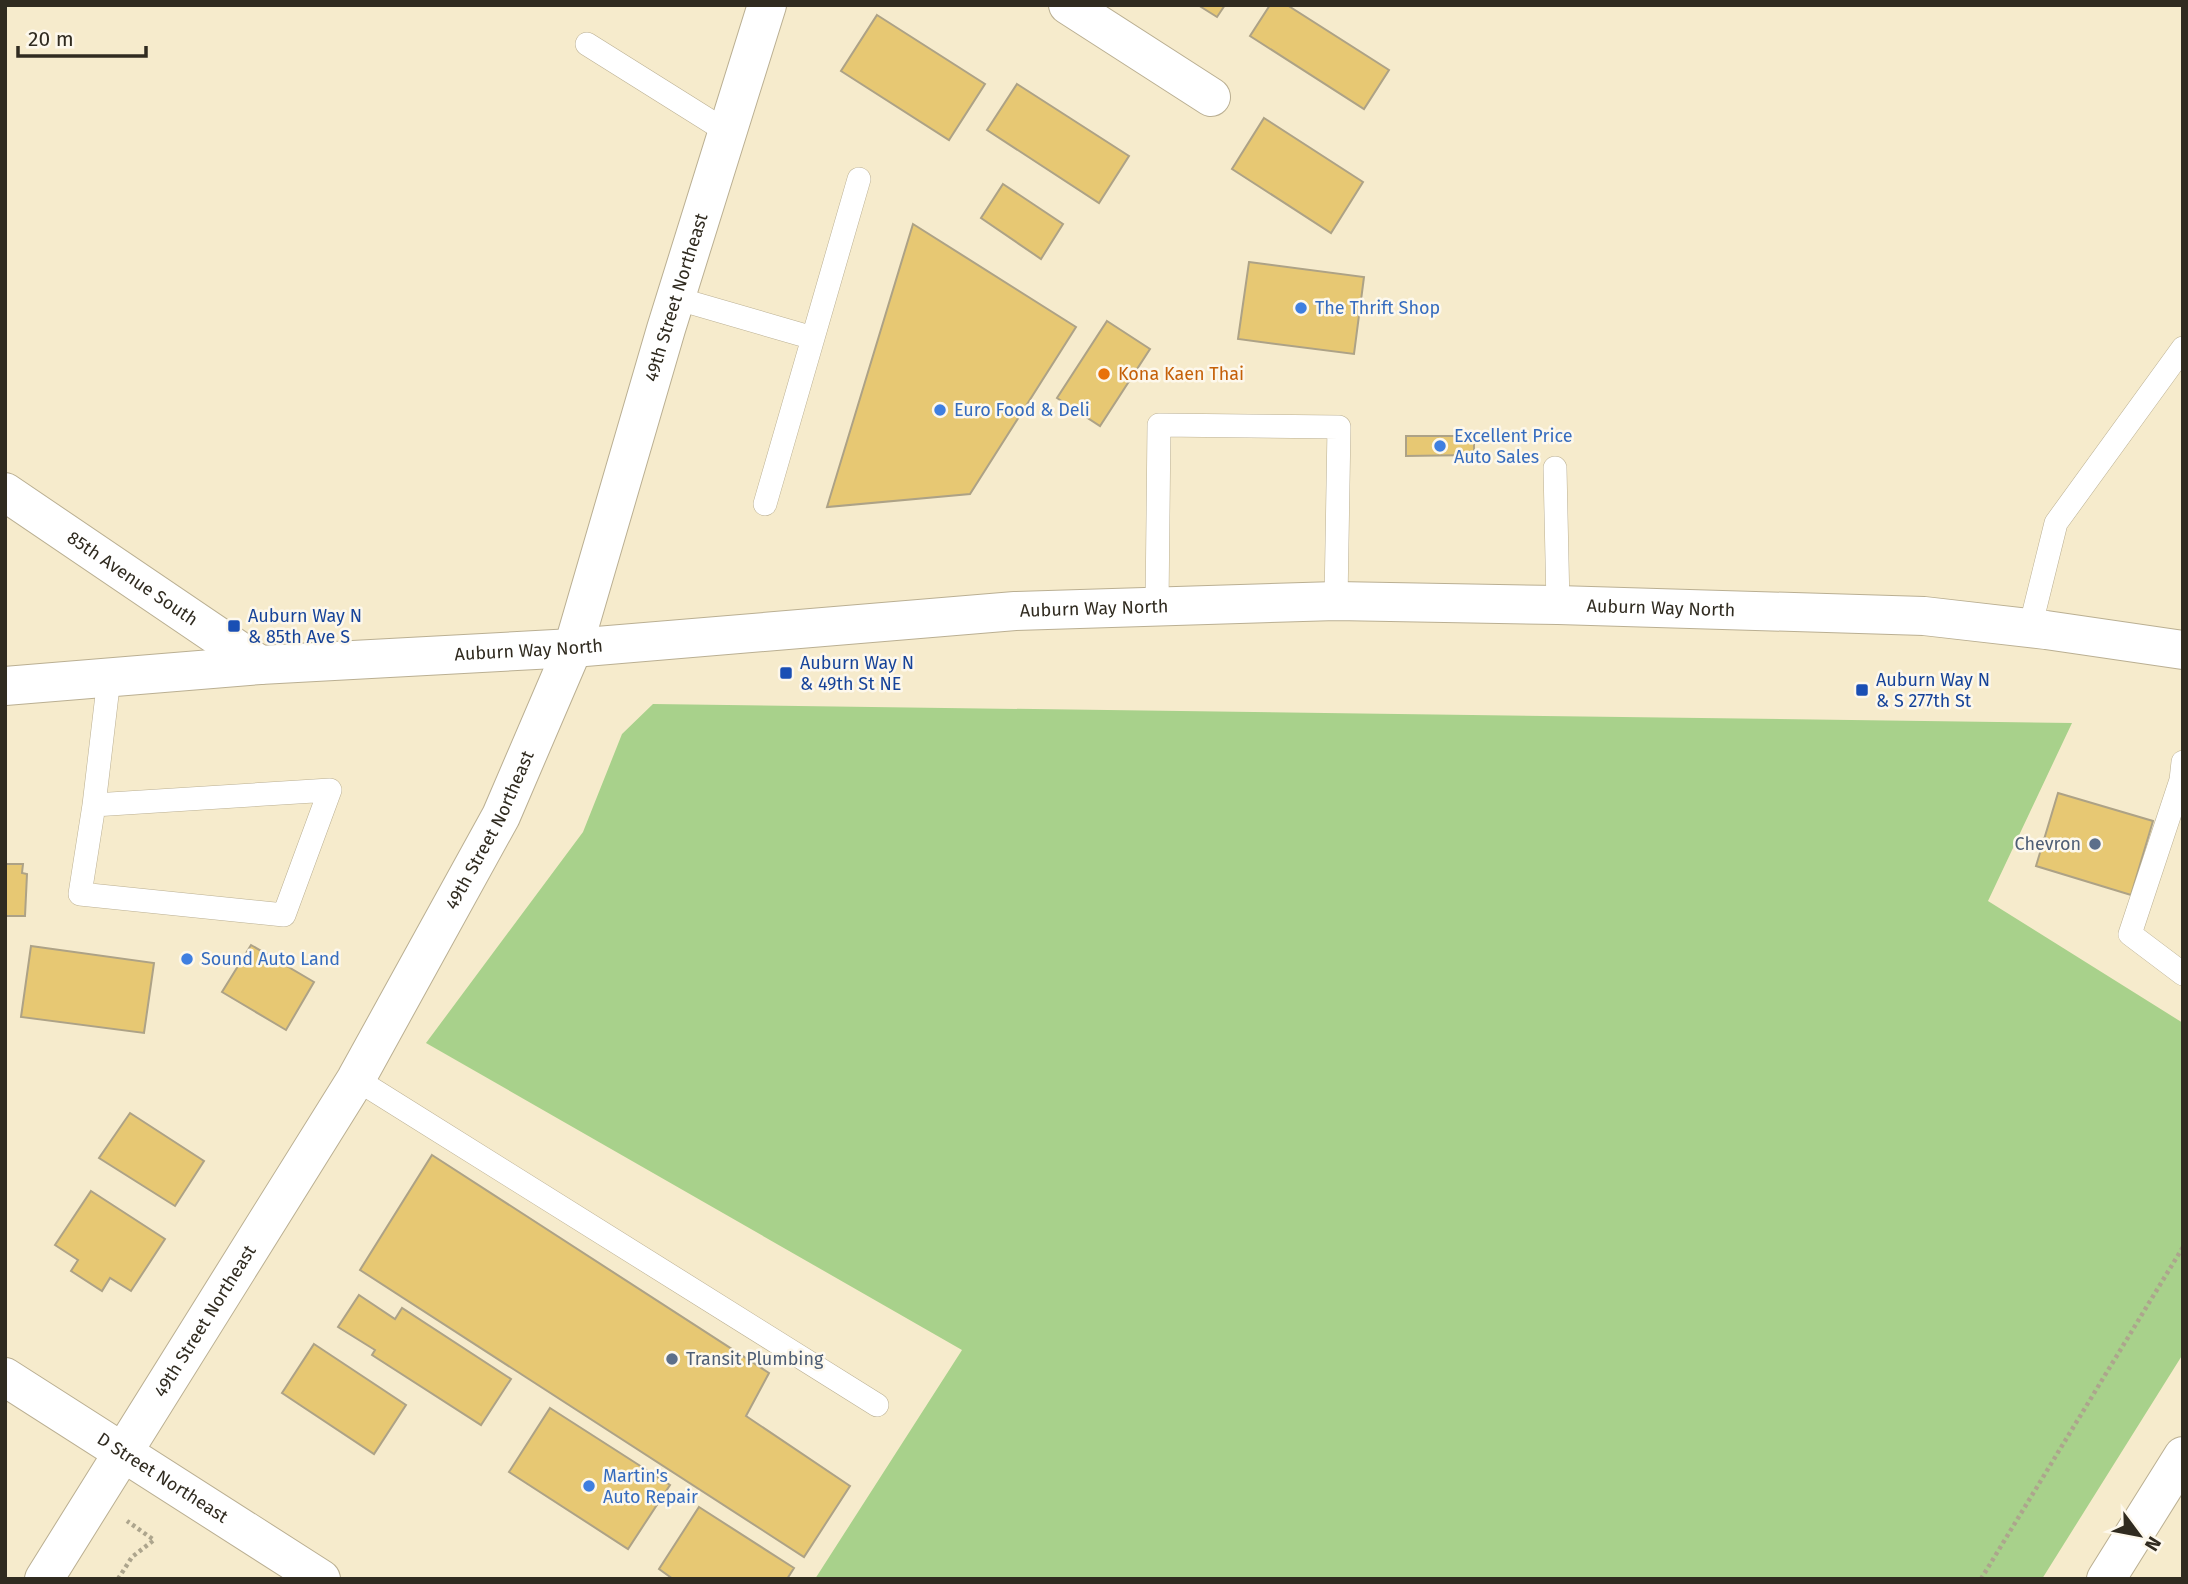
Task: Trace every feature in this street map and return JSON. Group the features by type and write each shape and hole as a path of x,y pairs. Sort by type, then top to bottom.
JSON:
{"street":[{"name":"49th Street Northeast","path":"44,1579 356,1079 501,816 573,648 676,298 767,5"},
{"path":"1068,5 1211,97"},
{"name":"85th Avenue South","path":"5,492 261,665"},
{"name":"Auburn Way North","path":"5,686 261,665 573,648 1015,611 1336,601 1924,616 2183,650"},
{"name":"D Street Northeast","path":"5,1377 321,1579"},
{"path":"2106,1579 2183,1456"}],"lane":[{"path":"587,44 729,133"},
{"path":"765,504 859,178"},
{"path":"676,298 813,338"},
{"path":"2030,628 2056,523 2183,348"},
{"path":"1157,606 1159,425 1339,427 1336,601"},
{"path":"1555,468 1558,605"},
{"path":"94,805 330,790 284,915 80,894 109,678"},
{"path":"2182,774 2130,934 2183,974"},
{"path":"356,1079 877,1405"}],"path":[{"path":"1981,1579 2183,1247"},
{"path":"95,1497 154,1540 132,1557 118,1579"}],"green space":[{"path":"653,704 2072,723 1988,901 2183,1023 2183,1354 2042,1579 815,1579 962,1350 426,1043 583,832 622,734"}],"building":[{"path":"1198,5 1225,5 1217,17"},
{"path":"1270,5 1287,5 1389,70 1364,109 1250,36"},
{"path":"877,15 985,84 949,140 841,71"},
{"path":"1017,84 1129,156 1099,203 987,130"},
{"path":"1264,118 1363,182 1331,233 1232,169"},
{"path":"1003,184 1063,224 1041,259 981,218"},
{"name":"Euro Food & Deli","path":"913,224 1076,327 970,494 827,507"},
{"name":"The Thrift Shop","path":"1249,262 1364,277 1354,354 1238,339"},
{"name":"Kona Kaen Thai","path":"1107,321 1150,349 1100,426 1057,398"},
{"name":"Excellent Price Auto Sales","path":"1406,436 1474,436 1474,455 1406,456"},
{"name":"Chevron","path":"2058,793 2153,821 2131,895 2036,866"},
{"path":"5,864 23,864 22,873 27,874 25,916 5,916"},
{"path":"251,945 314,982 286,1030 222,992"},
{"path":"31,946 154,963 144,1033 21,1017"},
{"path":"130,1113 204,1161 175,1206 99,1158"},
{"path":"432,1155 769,1373 746,1416 850,1486 804,1557 360,1270"},
{"path":"91,1191 165,1239 131,1291 110,1278 102,1291 71,1271 78,1260 55,1245"},
{"path":"359,1295 395,1319 402,1308 511,1379 481,1425 372,1355 375,1350 338,1327"},
{"path":"314,1344 406,1405 374,1454 282,1393"},
{"path":"550,1408 670,1485 628,1549 509,1472"},
{"path":"699,1507 794,1568 787,1579 673,1579 659,1569"}],"place":[{"name":"The Thrift Shop","path":"1301,308"},
{"name":"Kona Kaen Thai","path":"1104,374"},
{"name":"Euro Food & Deli","path":"940,410"},
{"name":"Excellent Price Auto Sales","path":"1440,446"},
{"name":"Auburn Way N & 85th Ave S","path":"234,626"},
{"name":"Auburn Way N & 49th St NE","path":"786,673"},
{"name":"Auburn Way N & S 277th St","path":"1862,690"},
{"name":"Chevron","path":"2095,844"},
{"name":"Sound Auto Land","path":"187,959"},
{"name":"Transit Plumbing","path":"672,1359"},
{"name":"Martin's Auto Repair","path":"589,1486"}]}
